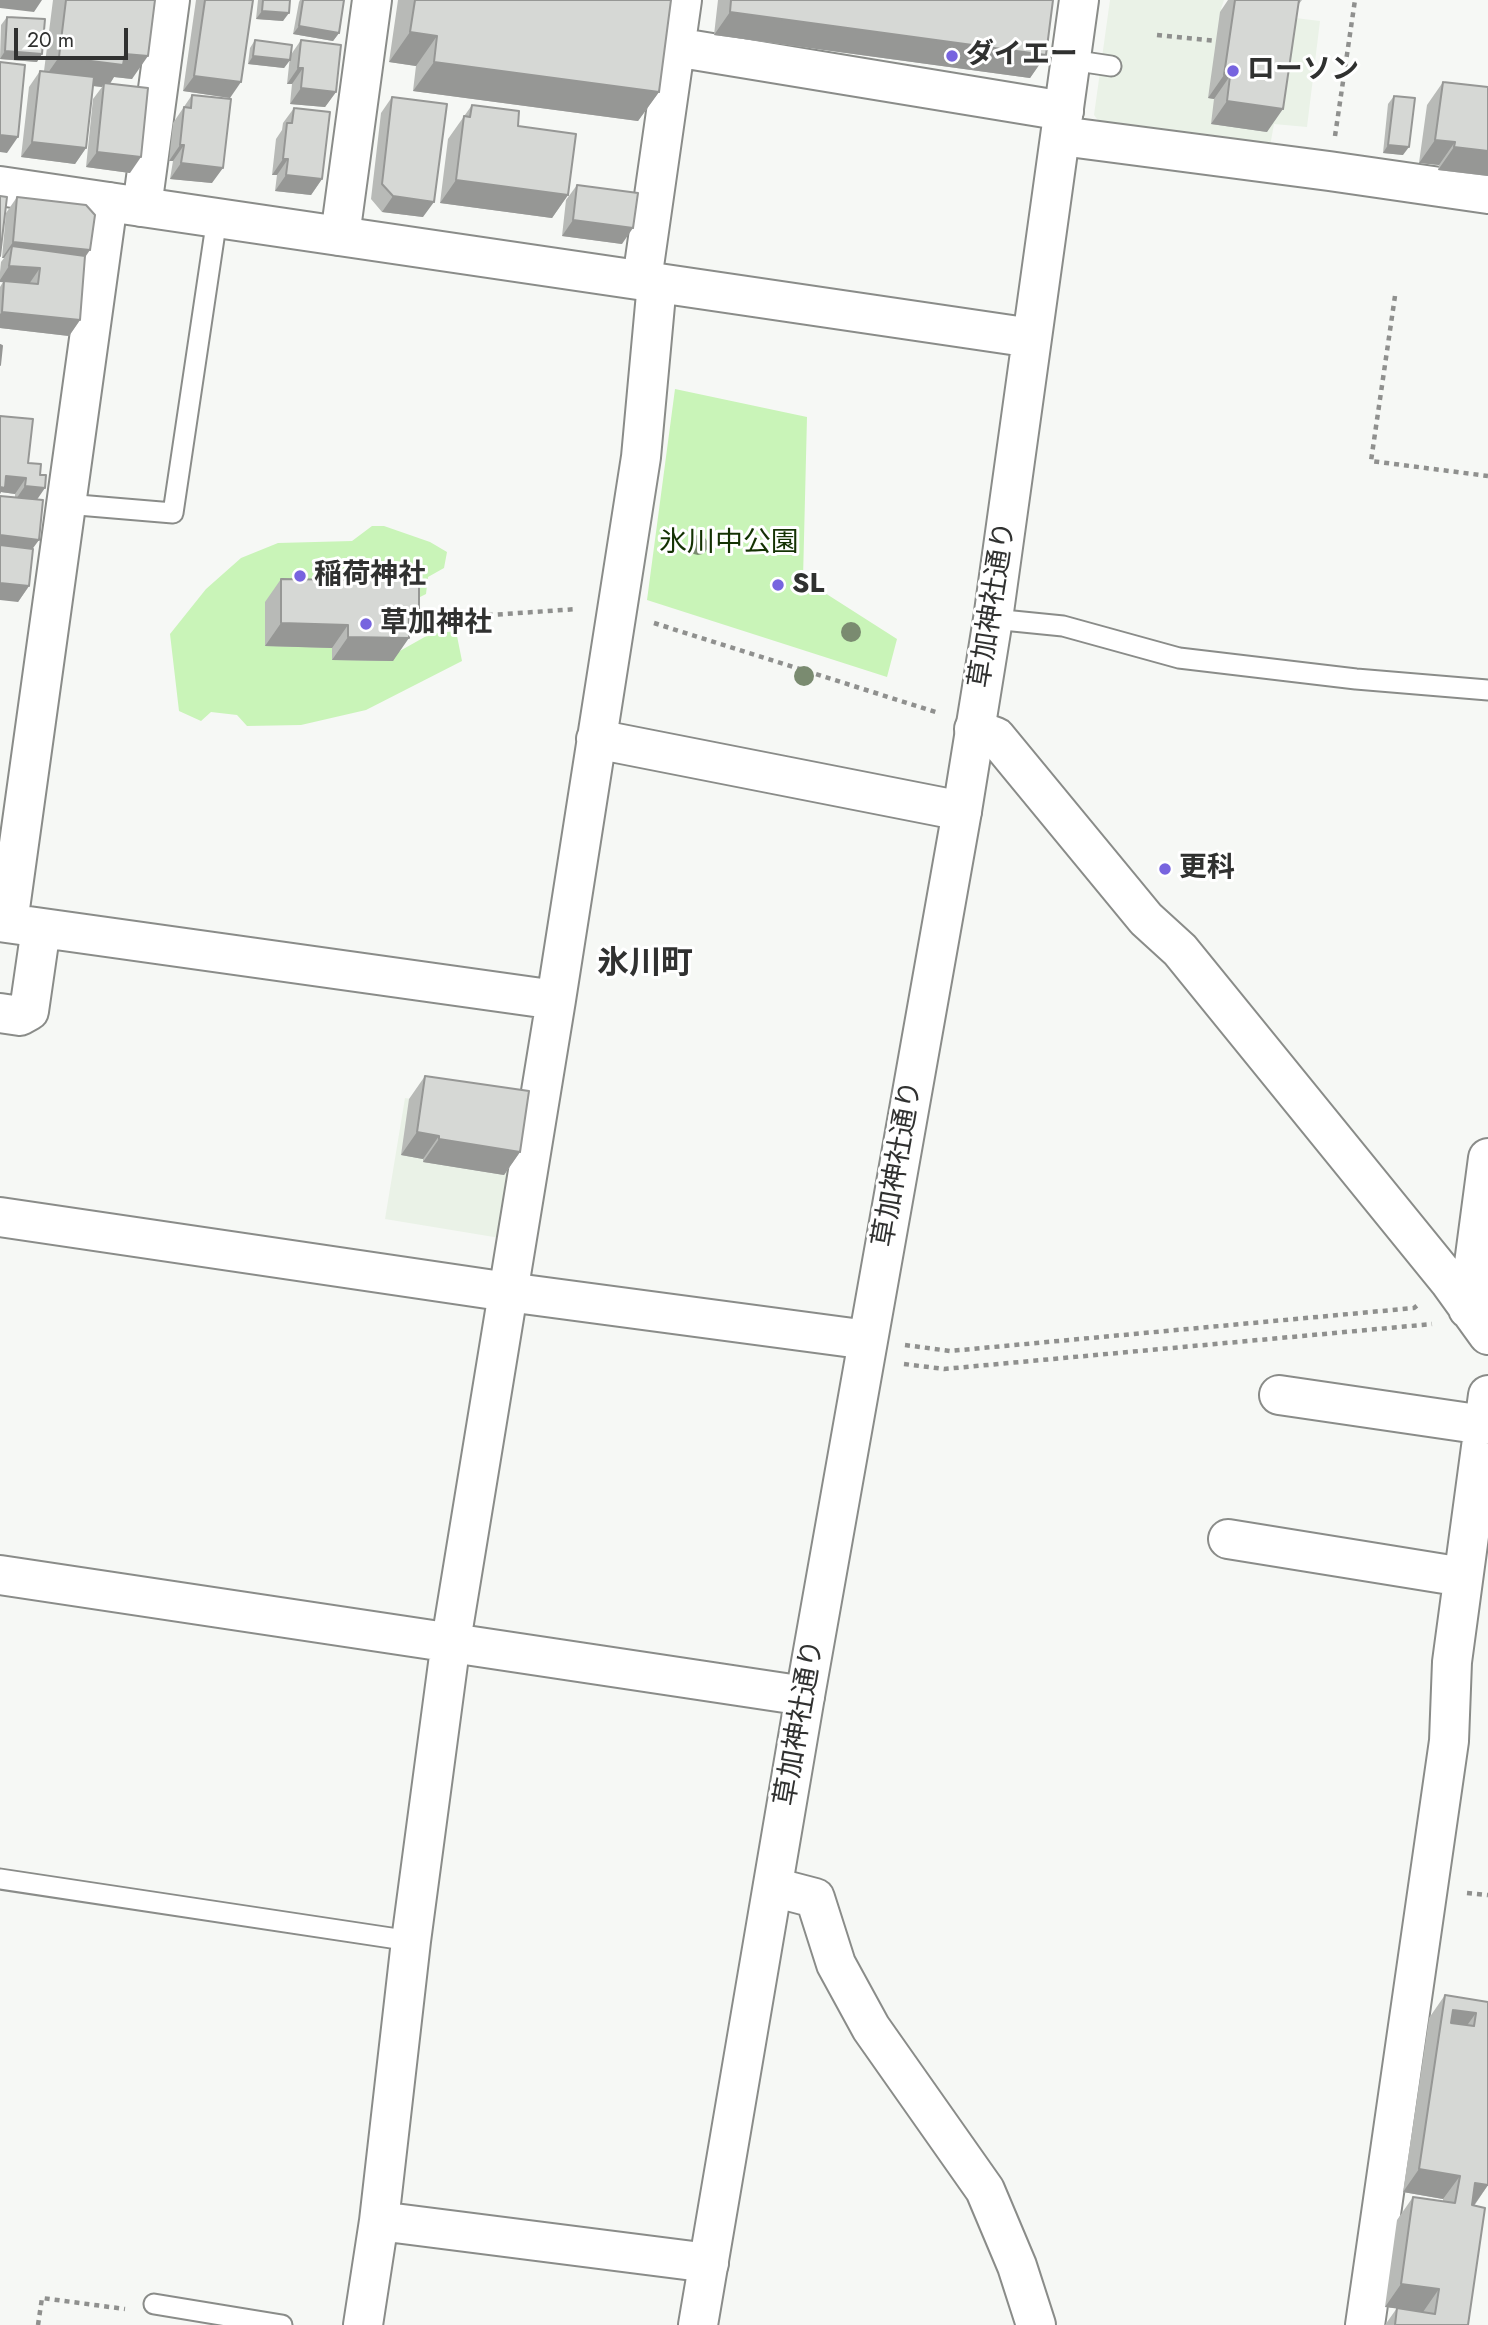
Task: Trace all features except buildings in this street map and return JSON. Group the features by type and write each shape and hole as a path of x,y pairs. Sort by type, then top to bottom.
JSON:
{"street":[{"path":"0,1013 20,1016 29,1011 16,924 66,504 125,204 170,0"},
{"path":"340,236 372,0"},
{"path":"363,2325 379,2221 411,1941 451,1642 642,457 649,281 682,0"},
{"name":"草加神社通り","path":"698,2325 805,1696 859,1402 890,1346 962,811 960,722 993,619 1079,0"},
{"path":"676,47 1063,124 1329,171 1488,194"},
{"path":"0,186 1032,338"},
{"path":"960,722 996,737 1146,919 1180,950 1468,1309"},
{"path":"596,739 962,811"},
{"path":"16,924 556,1000"},
{"path":"1468,1309 1488,1158"},
{"path":"0,1217 890,1346"},
{"path":"1279,1395 1486,1410 1452,1662 1449,1741 1365,2325"},
{"path":"1228,1539 1463,1577"},
{"path":"0,1575 805,1696"},
{"path":"773,1887 815,1898 836,1965 871,2028 985,2190 1017,2266 1036,2325"},
{"path":"379,2221 709,2263"}],"lane":[{"path":"1071,60 1111,66"},
{"path":"66,504 173,513 217,218"},
{"path":"993,619 1063,626 1179,658 1356,679 1488,690"},
{"path":"0,1879 411,1941"},
{"path":"153,2304 282,2325"}],"path":[{"path":"1329,171 1355,0"},
{"path":"1157,35 1216,41"},
{"path":"1395,296 1371,461 1488,476"},
{"path":"418,620 602,608 616,610 960,722"},
{"path":"890,1346 950,1351 1414,1308 1468,1309"},
{"path":"898,1363 944,1370 1441,1323 1468,1309"},
{"path":"38,2325 42,2298 128,2309 153,2304"}],"shaded area":[{"path":"1110,0 1224,0 1221,9 1320,21 1307,127 1274,124 1269,152 1103,127 1094,115"},
{"path":"405,1098 526,1117 506,1239 385,1219"}],"green space":[{"name":"氷川中公園","path":"675,389 807,417 803,579 897,639 887,677 647,600"},
{"path":"372,526 384,526 430,542 447,552 444,568 428,577 426,594 416,599 407,572 398,652 430,634 456,631 462,661 366,710 301,725 247,726 237,715 211,712 201,721 179,711 170,634 206,589 241,558 278,543 352,541"}],"place":[{"name":"ダイエー","path":"952,56"},
{"name":"ローソン","path":"1233,71"},
{"name":"稲荷神社","path":"300,576"},
{"name":"SL","path":"778,585"},
{"name":"草加神社","path":"366,624"},
{"name":"更科","path":"1165,869"}],"district":[{"name":"氷川町","path":"645,965"}]}
